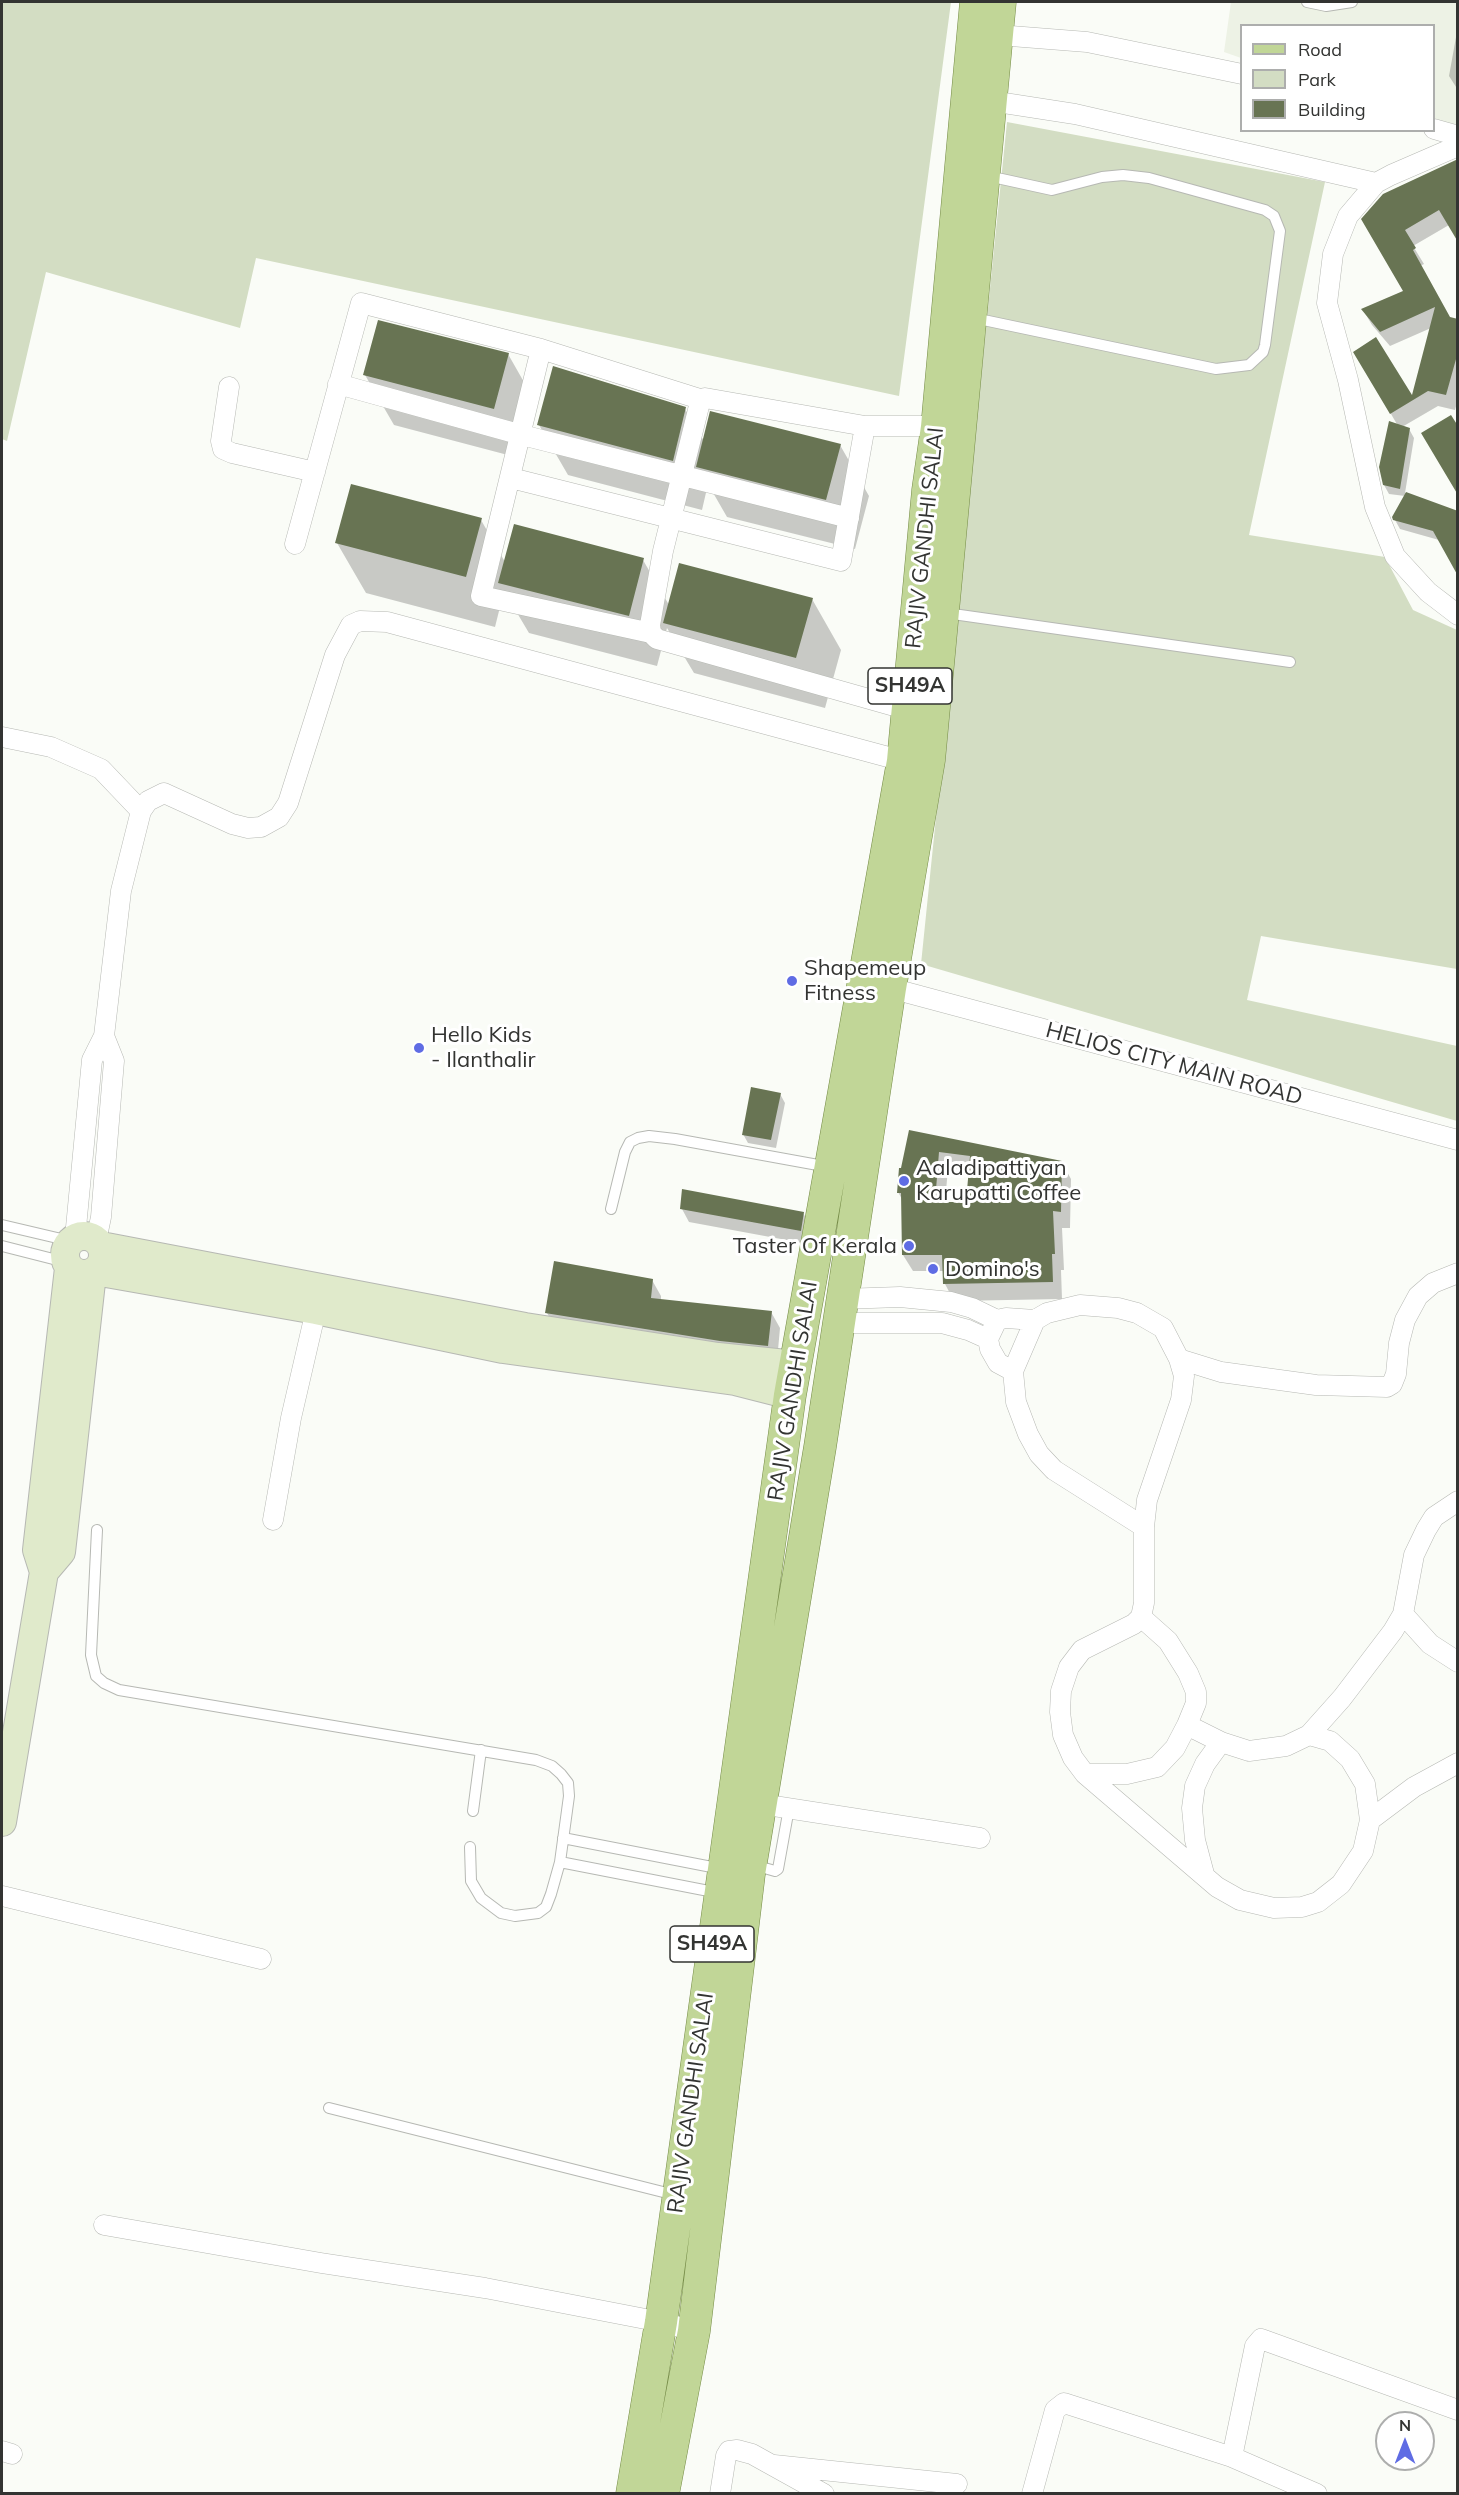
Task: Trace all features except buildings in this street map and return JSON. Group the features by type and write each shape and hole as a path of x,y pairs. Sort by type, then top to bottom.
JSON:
{"main road":[{"name":"RAJIV GANDHI SALAI","path":"633,2493 661,2322 678,2196 736,1882 775,1806 840,1311 890,988 929,760 943,612 950,425 976,2"},
{"name":"RAJIV GANDHI SALAI","path":"663,2493 694,2331 736,1882 793,1380 903,761 928,490 950,425 971,318 1000,2"}],"street":[{"path":"998,35 1087,42 1240,74"},
{"path":"991,101 1075,114 1376,183"},
{"path":"1435,129 1458,136"},
{"path":"1458,146 1376,183 1348,216 1333,254 1327,303 1348,380 1375,507 1395,556 1428,592 1458,615"},
{"path":"295,544 361,303 541,349 703,400 711,398 865,426 950,425"},
{"path":"541,349 522,435 481,596 651,633 657,639 908,711"},
{"path":"338,384 681,477 849,518"},
{"path":"229,387 221,441 223,449 315,472"},
{"path":"651,633 650,625 663,551 700,402 703,400"},
{"path":"511,478 841,561 865,426"},
{"path":"1428,592 1458,600"},
{"path":"2,1822 44,1572 61,1552 84,1247 92,1060 104,1036 121,891 141,811 148,801 164,793 232,824 248,828 261,827 279,817 288,803 334,655 351,625 360,621 387,622 903,761"},
{"path":"2,737 51,747 101,769 141,811"},
{"name":"HELIOS CITY MAIN ROAD","path":"890,988 1458,1140"},
{"path":"84,1247 354,1306 522,1339 718,1357 793,1380"},
{"path":"84,1247 316,1310 354,1306"},
{"path":"1179,1359 1221,1372 1316,1385 1387,1387 1392,1384 1396,1374 1399,1343 1405,1320 1418,1296 1433,1283 1458,1273"},
{"path":"840,1311 900,1297 951,1302 972,1308 997,1320 1006,1318 1035,1320 1063,1307 1080,1305 1118,1308 1137,1313 1162,1328 1179,1359 1184,1376 1181,1400 1147,1500 1144,1527 1144,1603 1141,1617 1134,1624 1082,1650 1069,1667 1061,1690 1060,1712 1063,1735 1073,1758 1085,1774 1217,1887 1240,1900 1274,1908 1302,1907 1318,1902 1341,1884 1363,1851 1370,1820 1365,1784 1350,1759 1329,1741 1309,1735"},
{"path":"273,1520 291,1418 316,1310"},
{"path":"840,1311 942,1323 968,1330 988,1339"},
{"path":"997,1320 988,1339 990,1349 998,1363 1013,1371"},
{"path":"1035,1320 1013,1371 1016,1402 1028,1434 1039,1454 1054,1470 1144,1527"},
{"path":"1187,1725 1221,1742 1249,1751 1286,1746 1309,1735 1342,1698 1393,1631 1402,1614 1409,1573 1422,1538 1434,1518 1458,1501"},
{"path":"1402,1614 1430,1644 1458,1662"},
{"path":"1085,1774 1117,1775 1157,1767 1175,1748 1196,1703 1196,1692 1188,1672 1168,1641 1141,1617"},
{"path":"1204,1874 1195,1840 1192,1808 1195,1786 1205,1764 1221,1742"},
{"path":"1370,1820 1414,1787 1458,1763"},
{"path":"775,1806 980,1838"},
{"path":"2,1896 261,1959"},
{"path":"104,2225 321,2263 485,2288 661,2322 694,2331"},
{"path":"1232,2457 1255,2346 1261,2339 1458,2410"},
{"path":"1032,2493 1055,2410 1064,2403 1232,2457 1317,2493"},
{"path":"720,2493 722,2471 729,2451 743,2450 824,2493"},
{"path":"774,2465 957,2484"}],"lane":[{"path":"1307,2 1326,6 1352,2"},
{"path":"971,318 1216,369 1249,365 1263,352 1280,231 1274,216 1264,210 1149,178 1123,175 1102,177 1052,190 984,176"},
{"path":"943,612 1290,662"},
{"path":"611,1209 625,1152 630,1142 638,1138 649,1136 675,1139 832,1167"},
{"path":"2,1225 84,1247"},
{"path":"2,1246 84,1247"},
{"path":"97,1530 91,1655 96,1676 104,1683 119,1690 536,1760 552,1766 568,1783 569,1796 560,1862 546,1906 538,1913 515,1916 501,1913 491,1907 474,1888 469,1872 470,1847"},
{"path":"473,1811 481,1750"},
{"path":"563,1838 736,1882"},
{"path":"560,1862 736,1882"},
{"path":"329,2108 678,2196"}],"shaded area":[{"path":"1231,2 1457,2 1457,133 1435,124 1435,24 1240,24 1240,58 1224,52"}],"green space":[{"path":"2,2 951,2 899,396 256,258 240,328 46,272 7,441 2,439"},
{"path":"1007,122 1325,182 1249,535 1385,557 1413,610 1457,630 1457,969 1261,936 1247,1000 1457,1046 1457,1121 921,964"}],"place":[{"name":"Shapemeup Fitness","path":"792,981"},
{"name":"Hello Kids - Ilanthalir","path":"419,1048"},
{"name":"Aaladipattiyan Karupatti Coffee","path":"904,1181"},
{"name":"Taster Of Kerala","path":"909,1246"},
{"name":"Domino's","path":"933,1269"}]}
